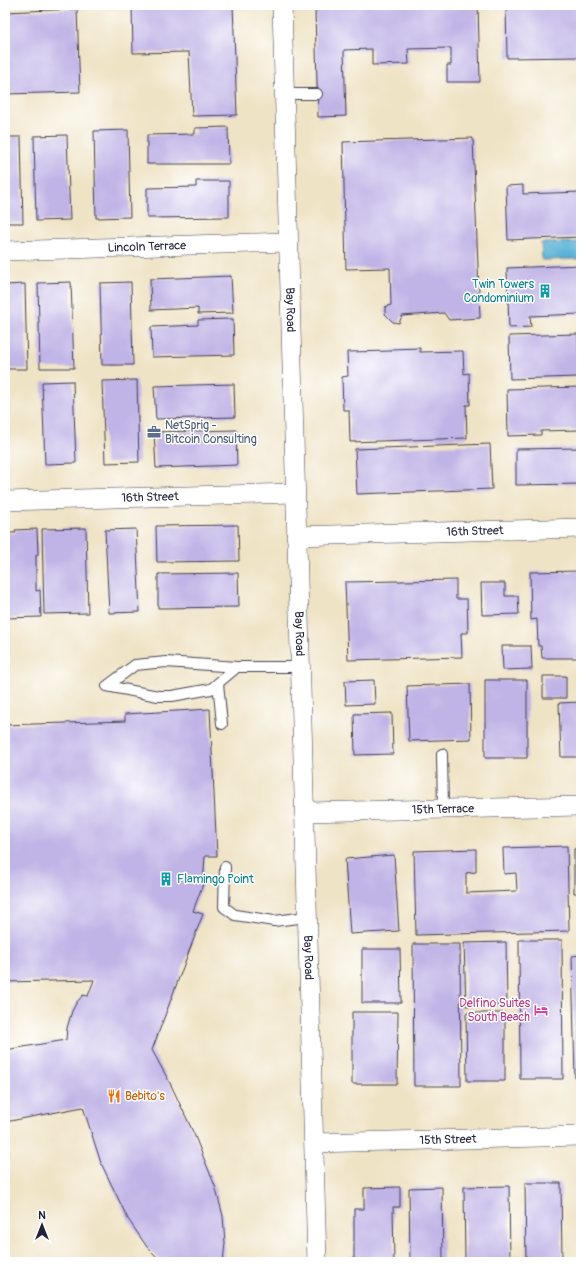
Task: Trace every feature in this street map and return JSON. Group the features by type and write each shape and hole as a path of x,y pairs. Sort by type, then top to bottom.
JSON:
{"street":[{"name":"Bay Road","path":"282,5 317,1262"},
{"name":"Lincoln Terrace","path":"5,251 288,242"},
{"name":"16th Street","path":"5,500 295,493"},
{"name":"16th Street","path":"296,536 581,528"},
{"name":"15th Terrace","path":"304,812 581,806"},
{"name":"15th Street","path":"314,1143 581,1136"}],"lane":[{"path":"284,94 317,94"},
{"path":"237,667 211,689 172,696 158,696 107,686 135,665 166,662 237,667 300,667"},
{"path":"218,683 222,724"},
{"path":"442,754 443,809"},
{"path":"225,867 224,907 235,915 274,921 307,916"}],"water":[{"path":"580,242 580,259 542,260 541,243"}],"building":[{"path":"132,5 233,5 237,115 192,116 189,52 133,53"},
{"path":"321,5 478,5 480,82 447,82 447,65 451,65 451,48 408,49 409,64 372,65 372,49 344,50 346,116 318,117 315,12"},
{"path":"506,5 581,5 581,57 507,58"},
{"path":"77,9 80,92 5,94 5,12"},
{"path":"228,127 229,164 147,164 147,135 195,134 195,128"},
{"path":"128,130 130,217 96,218 94,131"},
{"path":"67,135 70,220 36,221 34,136"},
{"path":"5,137 21,137 23,223 5,223"},
{"path":"473,138 480,318 449,320 444,313 402,316 399,323 393,322 385,314 385,307 391,305 390,268 346,269 343,142"},
{"path":"196,181 229,181 229,217 147,218 147,188 196,187"},
{"path":"523,185 523,194 581,192 581,237 508,240 506,186"},
{"name":"Twin Towers Condominium","path":"581,265 581,314 530,316 531,327 509,328 507,268"},
{"path":"231,276 233,313 198,314 198,308 151,310 150,279"},
{"path":"71,282 74,368 40,368 38,283"},
{"path":"131,282 133,365 102,365 100,283"},
{"path":"25,284 27,369 5,369 5,285"},
{"path":"233,319 234,355 152,357 151,327 198,325 198,320"},
{"path":"578,334 579,377 510,379 509,336"},
{"path":"420,348 420,352 463,351 464,374 469,373 470,405 466,405 467,438 350,442 349,410 343,410 342,377 348,376 347,352 392,351 392,349"},
{"path":"137,380 139,462 105,463 102,381"},
{"path":"73,381 76,463 45,464 42,382"},
{"path":"234,384 235,417 156,419 154,386"},
{"path":"581,387 581,430 541,431 541,435 508,436 507,389"},
{"path":"236,430 237,465 156,468 154,432"},
{"path":"490,444 492,489 357,494 355,449"},
{"path":"581,448 581,484 516,485 516,449"},
{"path":"238,525 239,561 157,562 156,526"},
{"path":"86,528 88,613 44,614 42,529"},
{"path":"37,529 38,555 36,555 36,591 40,590 41,617 5,618 5,533 16,533 15,530"},
{"path":"136,529 140,612 109,613 105,530"},
{"path":"581,571 581,658 542,658 541,646 538,646 537,619 531,620 530,572"},
{"path":"238,573 239,607 158,608 158,574"},
{"path":"456,580 456,599 467,599 468,633 461,633 462,657 348,660 345,582"},
{"path":"481,583 505,583 505,596 518,596 519,614 482,615"},
{"path":"502,646 531,646 532,669 503,670"},
{"path":"543,676 566,676 566,698 543,698"},
{"path":"374,680 375,704 346,705 345,681"},
{"path":"485,680 527,680 527,758 485,758"},
{"path":"470,684 471,739 409,741 407,686"},
{"path":"581,702 581,757 561,757 559,703"},
{"path":"210,709 217,856 205,856 203,884 193,911 203,914 152,1050 170,1083 194,1134 215,1186 223,1216 225,1243 223,1262 160,1262 161,1261 147,1247 128,1219 101,1163 83,1107 5,1122 5,1050 66,1040 67,1028 72,1011 83,995 88,996 94,980 5,982 5,725 125,721 125,714"},
{"path":"392,713 393,754 355,755 354,714"},
{"path":"567,846 569,931 416,935 414,851 476,849 476,872 466,873 466,893 517,891 516,873 504,874 503,848"},
{"path":"581,848 581,893 574,893 574,849"},
{"path":"394,855 399,931 350,934 345,859"},
{"name":"Delfino Suites South Beach","path":"519,940 562,940 563,1079 520,1079"},
{"path":"506,942 507,1005 466,1006 464,943"},
{"path":"413,944 460,944 461,1086 414,1086"},
{"path":"362,949 400,949 401,1003 362,1003"},
{"path":"581,955 581,1078 575,1078 572,956"},
{"path":"352,1012 398,1012 397,1084 352,1084"},
{"path":"466,1013 505,1013 505,1081 467,1081"},
{"path":"578,1181 581,1181 581,1262 579,1262"},
{"path":"525,1183 561,1183 562,1262 526,1262"},
{"path":"509,1186 510,1262 465,1262 464,1187"},
{"path":"400,1187 400,1207 393,1207 394,1262 354,1262 354,1209 364,1209 364,1188"},
{"path":"442,1187 443,1262 410,1262 409,1188"}],"place":[{"name":"Twin Towers Condominium","path":"545,291"},
{"name":"NetSprig - Bitcoin Consulting","path":"154,432"},
{"name":"Flamingo Point","path":"166,879"},
{"name":"Delfino Suites South Beach","path":"541,1010"},
{"name":"Bebito's","path":"114,1096"}]}
